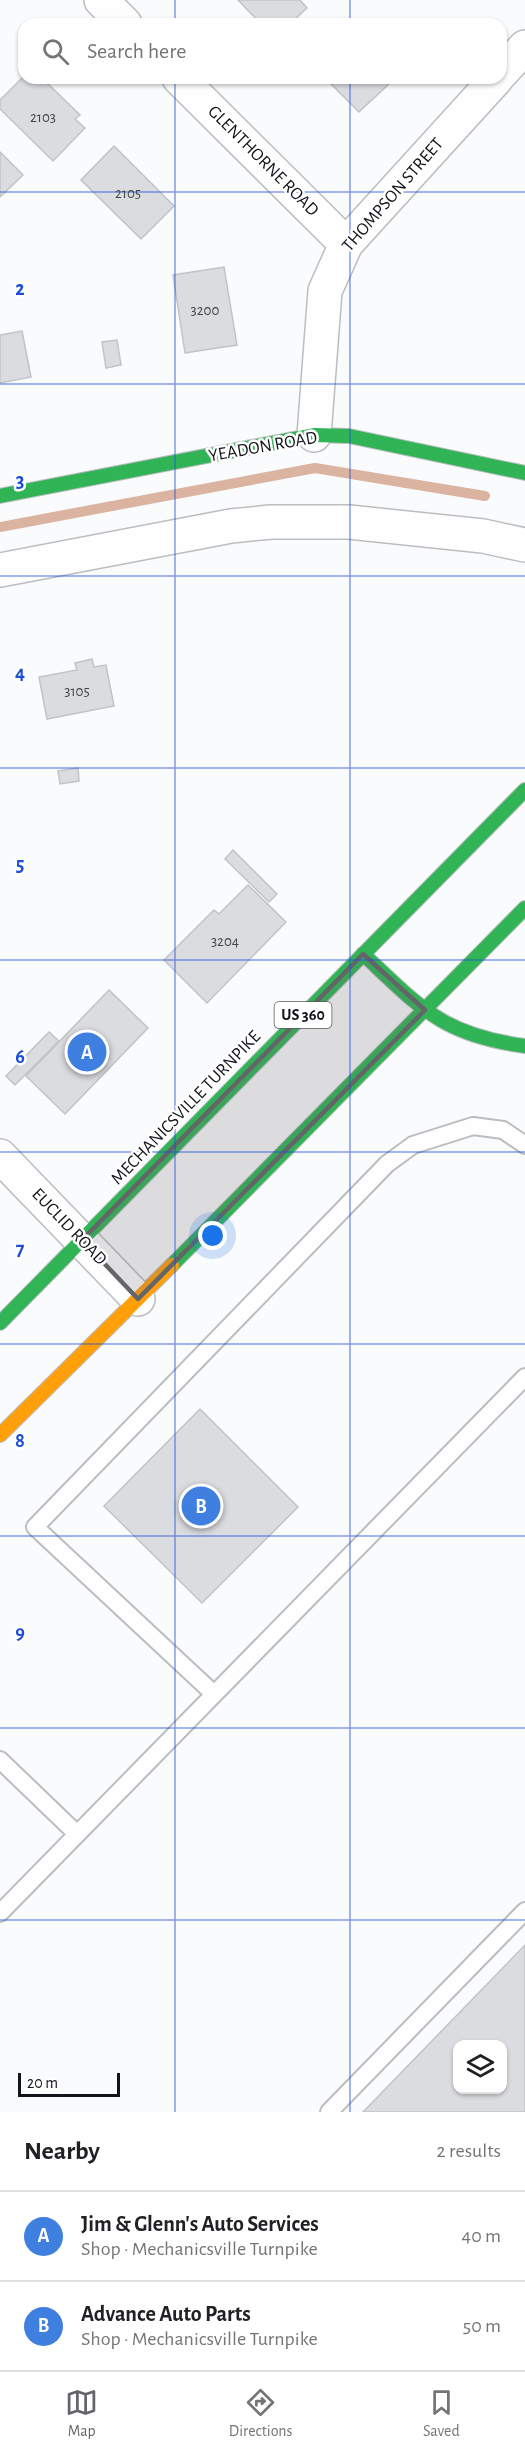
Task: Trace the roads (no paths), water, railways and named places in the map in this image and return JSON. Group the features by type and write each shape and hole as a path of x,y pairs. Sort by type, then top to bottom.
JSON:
{"main road":[{"name":"YEADON ROAD","path":"0,496 314,435 349,436 525,473"},
{"name":"MECHANICSVILLE TURNPIKE","path":"0,1323 525,790"},
{"path":"0,1435 525,908"},
{"path":"363,954 425,1010 456,1030 492,1042 525,1046"}],"street":[{"path":"101,0 119,18"},
{"path":"507,66 525,47"},
{"name":"GLENTHORNE ROAD","path":"185,84 346,244"},
{"name":"THOMPSON STREET","path":"314,435 325,291 346,244 492,84"},
{"path":"0,570 231,526 271,522 349,522 483,537 525,545"},
{"name":"EUCLID ROAD","path":"0,1156 138,1299"}],"lane":[{"path":"214,1694 35,1527 387,1164 413,1144 474,1126 503,1130 525,1145"},
{"path":"0,1913 525,1377"},
{"path":"0,1760 77,1834"},
{"path":"329,2112 525,1911"}],"waterway":[{"path":"0,527 315,468 485,496"}],"place":[{"name":"Jim & Glenn's Auto Services","path":"87,1052"},
{"name":"Advance Auto Parts","path":"201,1506"}]}
